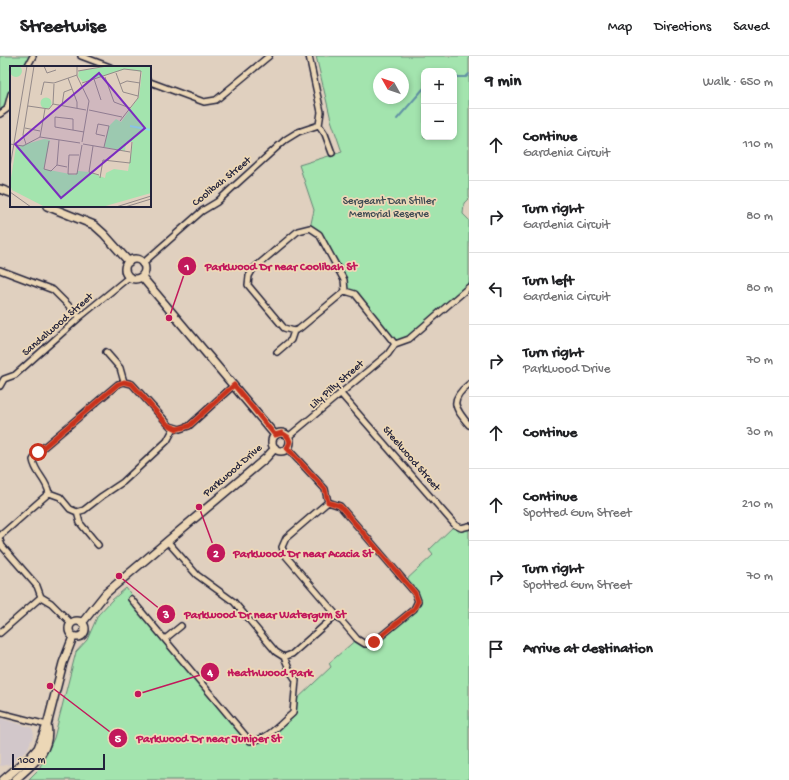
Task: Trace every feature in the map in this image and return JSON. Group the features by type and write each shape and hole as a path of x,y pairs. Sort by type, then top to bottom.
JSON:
{"street":[{"path":"28,66 33,56"},
{"path":"80,56 107,66"},
{"path":"151,82 204,102 216,100 269,56"},
{"path":"309,56 321,112 319,126 325,134 332,152"},
{"path":"0,114 9,110"},
{"name":"Coolibah Street","path":"142,264 202,210 217,202 285,140 298,132 319,126"},
{"path":"0,189 10,193"},
{"path":"49,207 94,225 129,262"},
{"path":"310,228 319,234 344,280 346,291 299,329 294,331 284,328 248,284 249,276 253,269 298,231 310,228"},
{"path":"136,260 142,264 145,269 142,276 136,279 129,277 125,270 129,262 136,260"},
{"path":"0,270 53,290 80,318"},
{"path":"142,276 275,435"},
{"name":"Sandalwood Street","path":"0,386 4,380 15,375 129,277"},
{"path":"346,291 355,294 395,344 409,339 469,287"},
{"path":"277,352 291,340 294,331"},
{"name":"Lily Pilly Street","path":"288,437 342,394 388,354 395,344"},
{"path":"106,352 120,368 124,382"},
{"path":"0,374 4,380"},
{"path":"49,493 45,480 35,468 33,460 38,452 118,384 124,382 132,384 174,428 180,429 189,426 234,385"},
{"path":"469,384 459,392 455,400 456,409 469,425"},
{"name":"Steelwood Street","path":"342,394 455,525 461,528 469,526"},
{"path":"49,493 60,497 70,509 77,512 84,510 123,482 167,441 174,428"},
{"path":"282,433 288,437 290,442 287,448 281,451 275,448 272,443 275,435 282,433"},
{"name":"Parkwood Drive","path":"82,623 106,593 266,458 275,448"},
{"path":"287,448 325,489 328,502"},
{"path":"0,536 49,493"},
{"path":"328,502 340,506 415,593 418,601 414,609 374,642 365,644 358,639 285,556 282,547 286,538 328,502"},
{"path":"77,512 80,523 98,545"},
{"path":"0,540 2,546 37,586 41,597 52,603 71,623"},
{"path":"131,599 250,741 260,740 267,736 293,712 296,680 284,657 276,652 234,602 197,575 168,542"},
{"path":"0,633 41,597"},
{"path":"284,657 292,654 336,615"},
{"path":"71,623 77,621 82,623 85,628 84,634 77,638 73,637"},
{"path":"71,623 69,631 73,637"},
{"path":"165,639 181,626"},
{"path":"3,780 35,753 47,725 60,673 73,637"},
{"path":"0,713 47,725"},
{"path":"15,780 41,755 49,735 47,725"}],"shaded area":[{"path":"0,718 32,728 34,734 27,750 11,764 2,766 0,765"}],"green space":[{"path":"0,56 33,56 28,66 10,66 10,99 0,114"},
{"name":"Sergeant Dan Stiller Memorial Reserve","path":"316,56 469,56 469,198 464,203 463,214 469,220 469,287 409,339 395,344 355,294 345,291 344,280 319,234 310,228 314,210 299,165 342,152 331,120"},
{"path":"455,525 469,526 469,780 28,780 39,769 54,738 76,652 87,640 98,615 126,588 133,597 131,599 250,741 260,740 293,713 295,701 331,667 329,663 357,639 365,644 374,642 414,609 418,601 405,581 433,555 429,550"}],"waterway":[{"path":"457,77 466,77 469,74"},
{"path":"397,119 421,91"}],"place":[{"name":"Parkwood Dr near Coolibah St","path":"169,318"},
{"name":"Parkwood Dr near Acacia St","path":"199,507"},
{"name":"Parkwood Dr near Watergum St","path":"119,576"},
{"name":"Parkwood Dr near Juniper St","path":"50,686"},
{"name":"Heathwood Park","path":"138,694"}],"route":[{"path":"38,452 118,384 124,382 132,384 161,414 167,424 177,429 189,426 205,409 234,385 275,435 280,433 286,434 290,442 287,448 325,489 328,502 340,506 415,593 418,601 414,609 374,642"}]}
